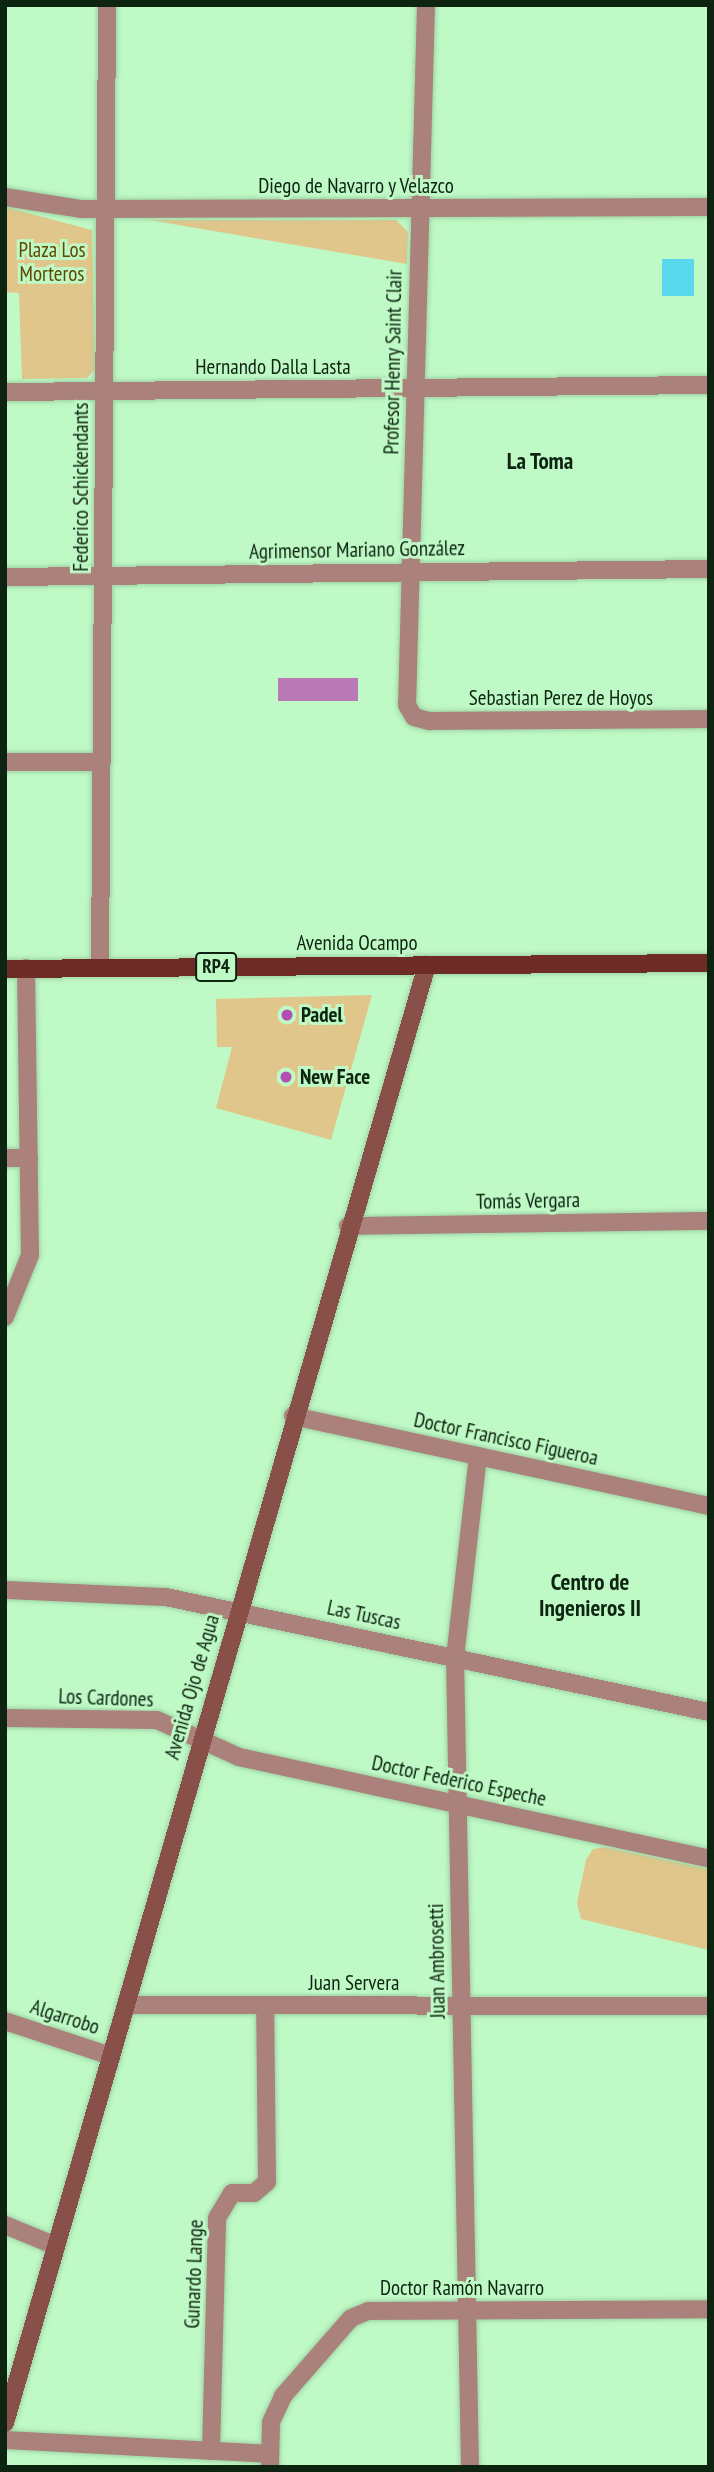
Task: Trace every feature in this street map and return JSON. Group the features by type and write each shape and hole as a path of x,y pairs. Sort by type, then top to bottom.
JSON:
{"main road":[{"name":"Avenida Ocampo","path":"5,969 709,963"},
{"name":"Avenida Ojo de Agua","path":"5,2423 293,1416 427,965"}],"street":[{"name":"Federico Schickendants","path":"100,968 107,5"},
{"name":"Profesor Henry Saint Clair","path":"414,717 407,705 426,5"},
{"name":"Diego de Navarro y Velazco","path":"5,197 104,209 709,207"},
{"name":"Hernando Dalla Lasta","path":"5,392 709,384"},
{"name":"Agrimensor Mariano González","path":"5,577 709,569"},
{"name":"Sebastian Perez de Hoyos","path":"414,717 709,719"},
{"path":"5,762 102,762"},
{"path":"5,1317 30,1255 26,968"},
{"path":"5,1158 29,1158"},
{"name":"Tomás Vergara","path":"348,1226 709,1221"},
{"name":"Doctor Francisco Figueroa","path":"293,1416 709,1506"},
{"name":"Juan Ambrosetti","path":"470,2467 470,2311 455,1658 478,1456"},
{"name":"Las Tuscas","path":"5,1590 112,1590 237,1610 709,1712"},
{"name":"Los Cardones","path":"5,1718 156,1720 200,1743"},
{"name":"Doctor Federico Espeche","path":"200,1743 239,1757 709,1860"},
{"name":"Juan Servera","path":"126,2005 709,2006"},
{"name":"Gunardo Lange","path":"211,2451 217,2218 232,2193 254,2193 267,2182 265,2005"},
{"name":"Algarrobo","path":"5,2021 111,2056"},
{"path":"5,2225 56,2246"},
{"name":"Doctor Ramón Navarro","path":"5,2440 211,2451 269,2460 271,2422 283,2396 351,2318 368,2311 709,2309"}],"green space":[{"name":"Plaza Los Morteros","path":"5,207 92,230 95,369 87,378 22,379 19,293 5,292"},
{"path":"149,220 396,220 408,232 407,264"},
{"name":"New Face","path":"372,995 331,1140 216,1108 232,1047 217,1047 216,999"},
{"path":"605,1847 709,1869 709,1950 581,1919 577,1903 586,1860 593,1849"}],"shaded area":[{"path":"278,678 358,678 358,701 278,701"}],"building":[{"path":"662,259 694,259 694,296 662,296"}],"place":[{"name":"Padel","path":"287,1015"},
{"name":"New Face","path":"286,1077"}],"district":[{"name":"La Toma","path":"540,461"},
{"name":"Centro de Ingenieros II","path":"590,1595"}]}
